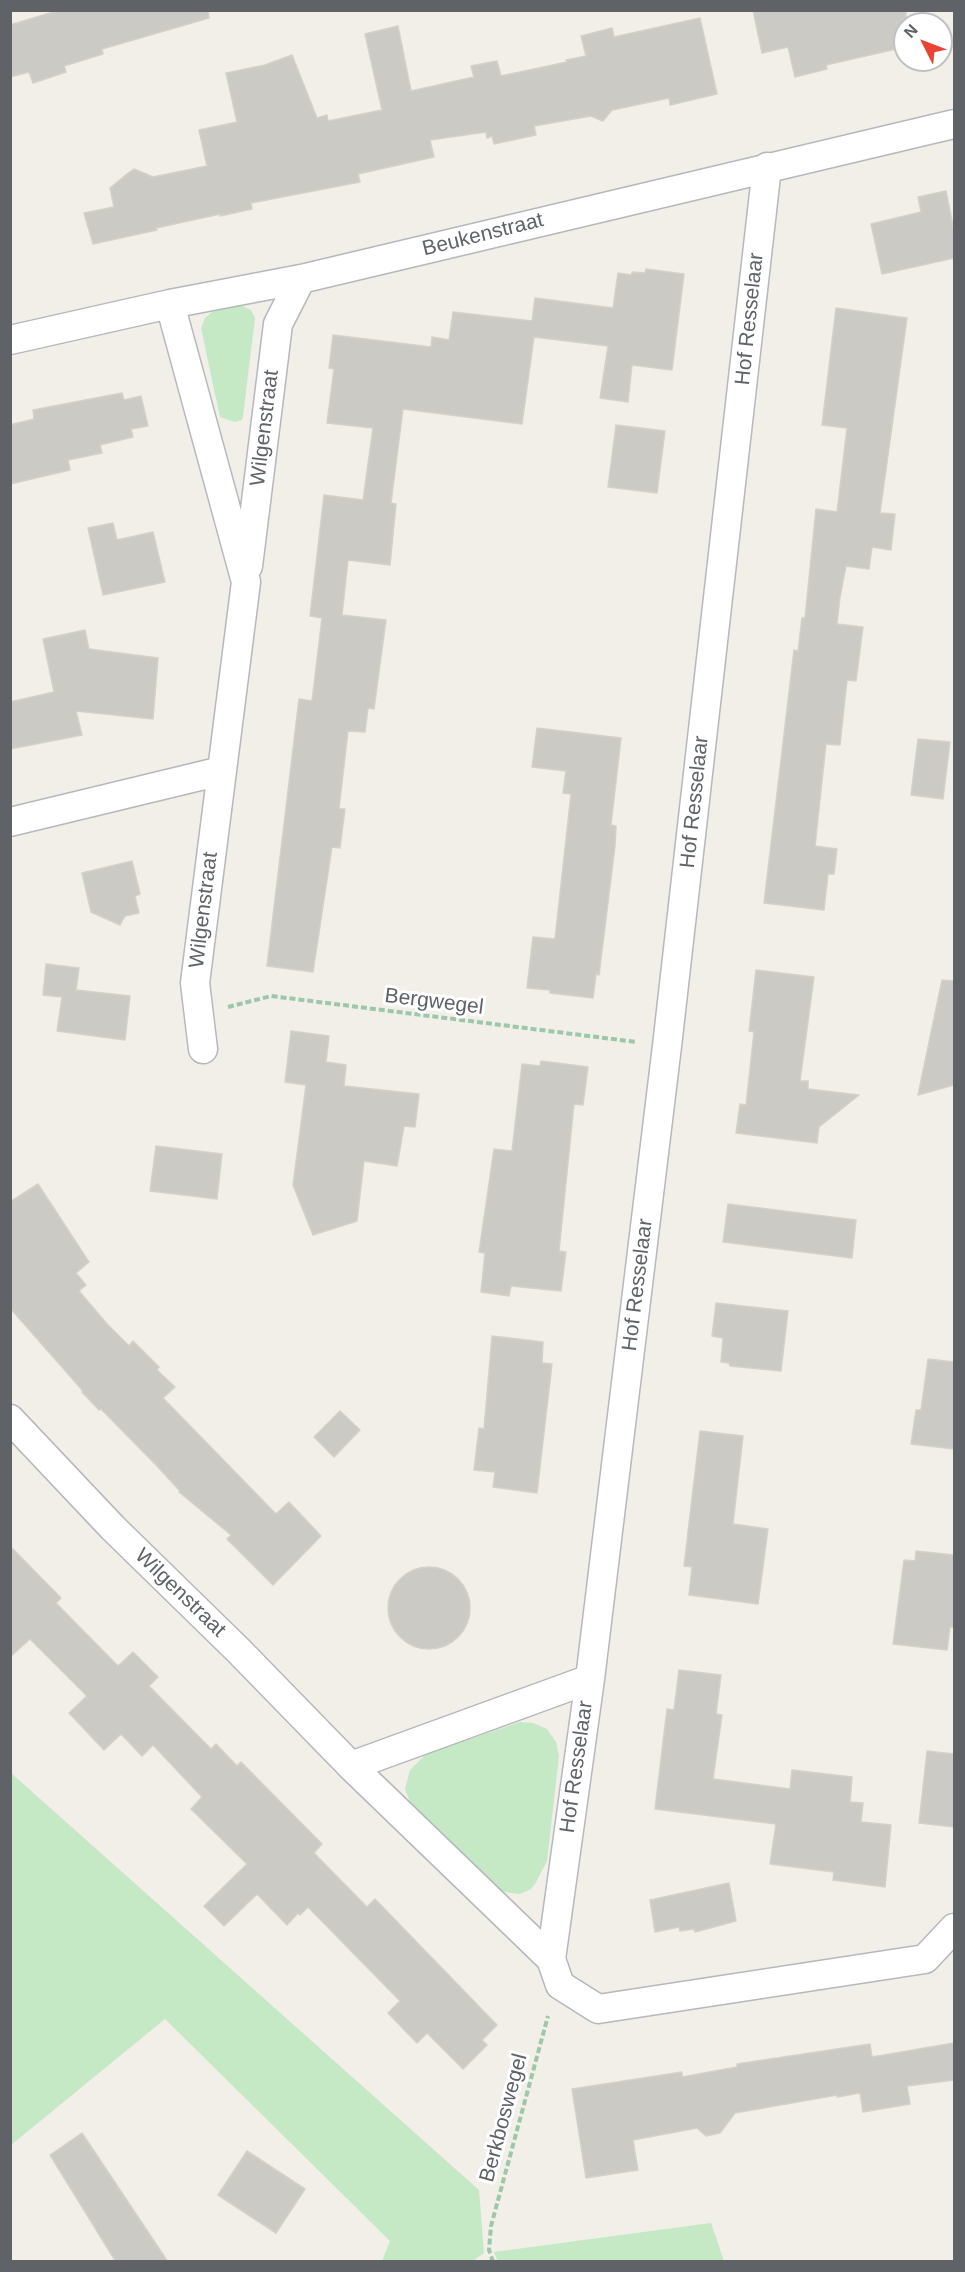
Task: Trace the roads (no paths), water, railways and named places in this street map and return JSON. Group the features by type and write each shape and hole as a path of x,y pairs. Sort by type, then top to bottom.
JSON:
{"street":[{"name":"Beukenstraat","path":"10,340 170,304 301,279 954,124"},
{"name":"Hof Resselaar","path":"555,1972 667,1046 767,167"},
{"name":"Wilgenstraat","path":"203,1049 195,983 220,771 278,324 301,279"},
{"name":"Wilgenstraat","path":"170,304 246,582"},
{"path":"10,822 220,771"},
{"name":"Wilgenstraat","path":"10,1419 113,1528 239,1651 555,1972"},
{"path":"351,1766 590,1679"},
{"path":"555,1972 598,2009 925,1959 954,1928"}]}
